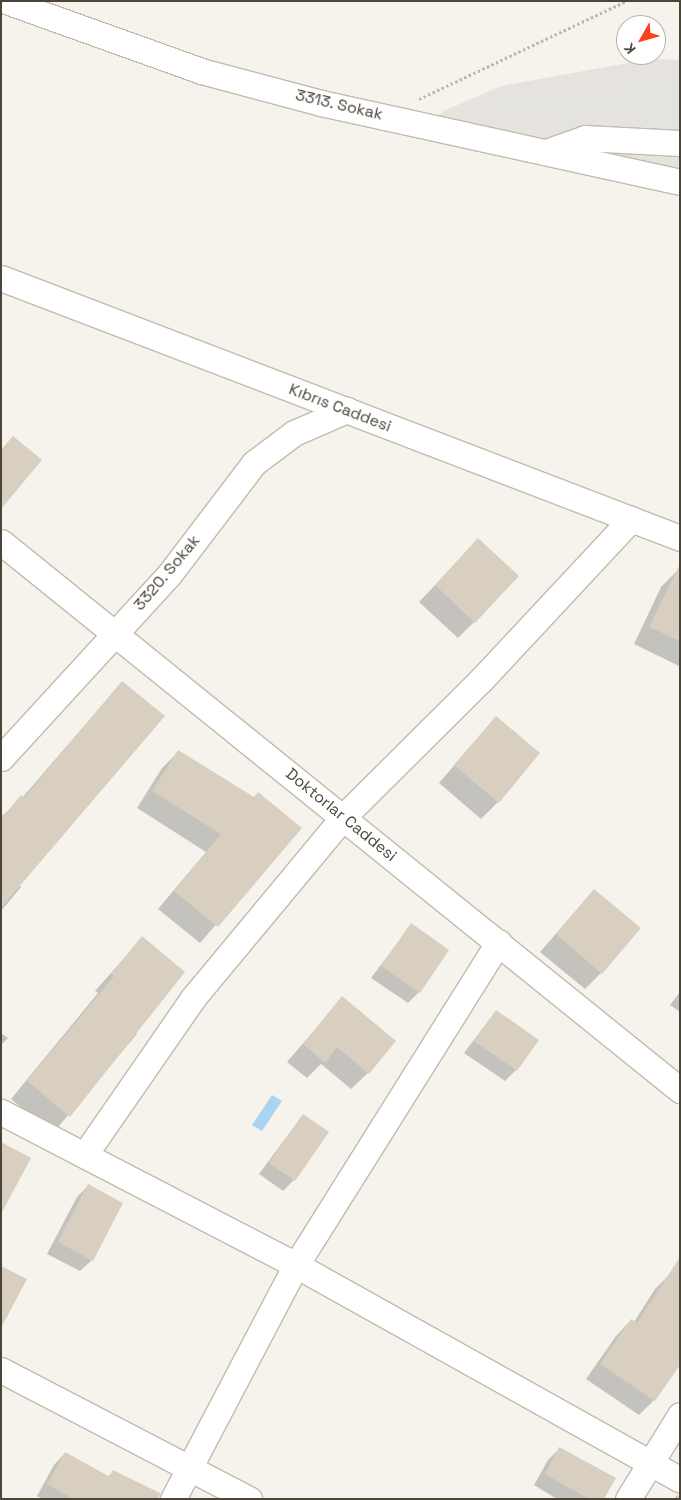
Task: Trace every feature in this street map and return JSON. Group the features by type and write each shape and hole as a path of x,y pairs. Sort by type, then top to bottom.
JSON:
{"street":[{"name":"3313. Sokak","path":"6,1 201,71 321,103 680,182"},
{"path":"546,152 585,138 680,143"},
{"name":"Kıbrıs Caddesi","path":"1,278 680,538"},
{"name":"3320. Sokak","path":"1,758 168,576 254,463 294,433 347,410"},
{"path":"86,1154 192,998 344,816 481,680 631,519"},
{"name":"Doktorlar Caddesi","path":"1,542 344,816 680,1090"},
{"path":"173,1499 188,1466 296,1265 498,942"},
{"path":"1,1112 86,1154 296,1265 680,1480"},
{"path":"1,1370 250,1499"},
{"path":"628,1499 680,1415"}],"path":[{"path":"385,116 626,1"}],"shaded area":[{"path":"666,60 680,60 680,177 424,125 446,110 501,86 617,65 666,65"},
{"path":"680,76 680,127 563,127 473,114 499,94"}],"water":[{"path":"272,1095 282,1101 262,1131 252,1125"}],"building":[{"path":"13,436 42,460 1,509 1,450"},
{"path":"478,538 519,576 475,623 435,585"},
{"path":"680,564 680,641 649,627"},
{"path":"122,681 165,716 1,908 1,819 21,795 24,798"},
{"path":"496,716 540,753 499,803 454,765"},
{"path":"178,750 254,797 258,792 302,828 218,927 174,891 221,834 152,791"},
{"path":"594,889 641,928 602,974 556,934"},
{"path":"411,923 449,950 420,993 381,966"},
{"path":"142,936 185,972 70,1117 27,1081 114,976 111,974"},
{"path":"342,996 396,1041 369,1074 337,1047 325,1063 303,1044"},
{"path":"496,1010 539,1040 517,1071 474,1041"},
{"path":"303,1114 329,1132 295,1181 269,1163"},
{"path":"1,1142 31,1158 1,1214"},
{"path":"88,1184 123,1203 93,1261 58,1242"},
{"path":"680,1257 680,1365 655,1401 600,1364 631,1319 637,1323"},
{"path":"1,1266 27,1279 1,1328"},
{"path":"559,1447 616,1478 604,1499 589,1499 545,1474"},
{"path":"65,1452 110,1477 113,1470 160,1493 159,1499 73,1499 47,1484"}]}
